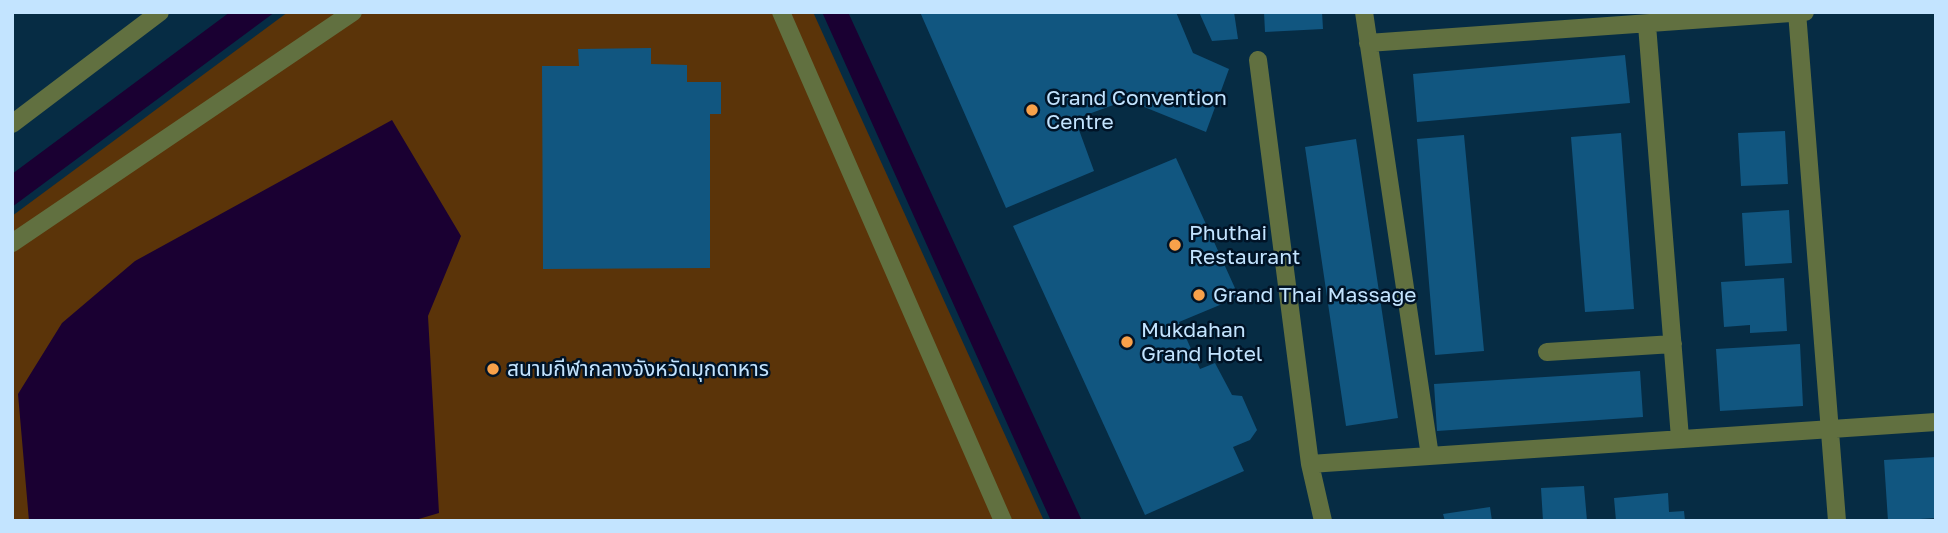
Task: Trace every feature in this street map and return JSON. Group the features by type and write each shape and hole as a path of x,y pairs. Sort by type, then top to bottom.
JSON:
{"street":[{"path":"12,124 160,12"},
{"path":"12,243 354,12"},
{"path":"781,12 1003,521"},
{"path":"1364,12 1430,456"},
{"path":"1368,43 1805,12"},
{"path":"1797,13 1837,521"},
{"path":"1647,25 1680,438"},
{"path":"1258,60 1310,464 1323,521"},
{"path":"1547,352 1673,344"},
{"path":"1310,464 1936,422"}],"shaded area":[{"path":"230,12 275,12 12,207 12,174"},
{"name":"สนามกีฬากลางจังหวัดมุกดาหาร","path":"288,12 813,12 1044,521 12,521 12,216"},
{"path":"822,12 848,12 1082,521 1051,521"},
{"path":"392,120 461,236 428,316 439,513 412,521 29,521 18,394 62,323 135,261"}],"building":[{"name":"Grand Convention Centre","path":"920,12 1176,12 1193,53 1229,69 1206,132 1127,100 1075,119 1094,171 1006,208"},
{"path":"1199,12 1234,12 1238,39 1212,41"},
{"path":"1264,12 1322,12 1323,29 1265,32"},
{"path":"651,48 651,64 687,65 687,82 721,82 721,114 710,114 710,268 543,269 542,66 579,66 578,49"},
{"path":"1625,55 1630,103 1417,122 1413,74"},
{"path":"1785,131 1788,184 1741,186 1738,133"},
{"path":"1621,133 1634,309 1585,312 1571,137"},
{"path":"1464,135 1484,351 1435,355 1417,139"},
{"path":"1356,139 1398,418 1346,426 1305,147"},
{"name":"Mukdahan Grand Hotel","path":"1176,158 1239,297 1179,322 1200,369 1215,363 1232,395 1242,396 1257,430 1250,440 1233,447 1244,471 1145,515 1013,226"},
{"path":"1789,210 1792,263 1745,266 1742,213"},
{"path":"1784,278 1787,331 1750,333 1750,325 1724,327 1721,282"},
{"path":"1800,344 1803,406 1720,411 1716,349"},
{"path":"1640,371 1643,417 1437,431 1434,384"},
{"path":"1936,457 1936,518 1888,521 1884,460"},
{"path":"1584,486 1587,521 1543,521 1541,488"},
{"path":"1668,493 1669,512 1684,511 1685,521 1616,521 1614,498"},
{"path":"1490,507 1492,521 1445,521 1443,514"}],"place":[{"name":"Grand Convention Centre","path":"1032,110"},
{"name":"Phuthai Restaurant","path":"1175,245"},
{"name":"Grand Thai Massage","path":"1199,295"},
{"name":"Mukdahan Grand Hotel","path":"1127,342"},
{"name":"สนามกีฬากลางจังหวัดมุกดาหาร","path":"493,369"}]}
